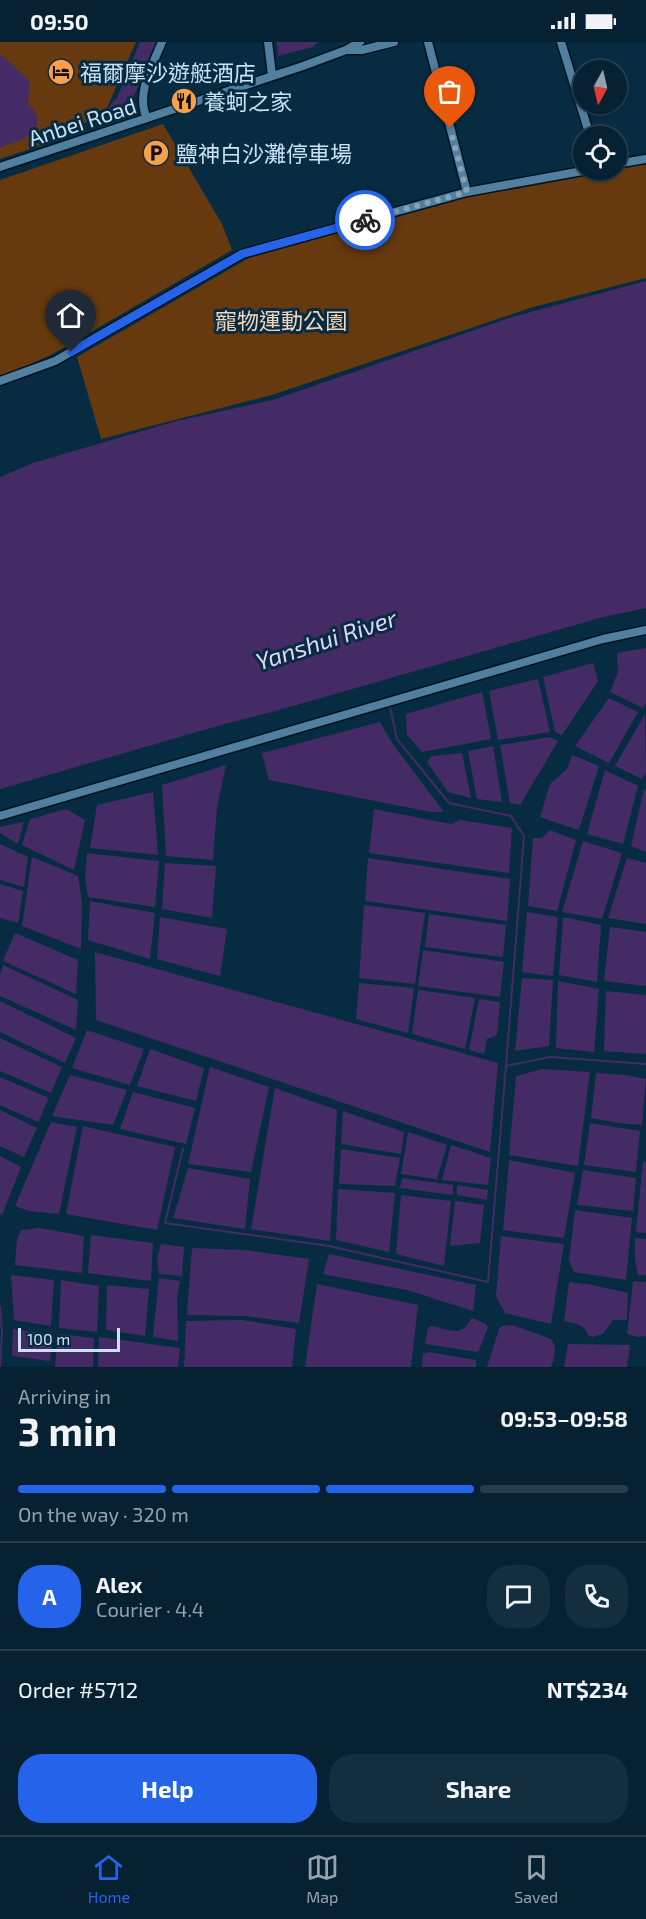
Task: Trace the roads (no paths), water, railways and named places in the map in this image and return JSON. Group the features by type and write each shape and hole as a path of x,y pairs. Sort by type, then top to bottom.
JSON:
{"street":[{"path":"147,118 144,90 162,42"},
{"path":"268,42 272,75"},
{"path":"340,42 346,50"},
{"name":"Anbei Road","path":"0,167 346,50 360,42"},
{"name":"Anbei Road","path":"346,50 362,50 394,42"},
{"path":"428,42 467,192"},
{"path":"561,42 587,126"},
{"path":"627,162 646,159"},
{"path":"0,381 55,361 242,254 467,192 573,173"},
{"path":"0,816 603,639 646,630"}],"water":[{"path":"140,42 157,42 130,105 104,112 117,98"},
{"path":"277,42 318,42 313,47 278,56"},
{"path":"0,54 30,81 28,106 34,109 37,125 29,136 0,148"},
{"name":"Yanshui River","path":"646,281 646,608 603,617 0,789 0,477 33,463 173,422 276,399 512,317"},
{"path":"646,648 646,703 643,708 610,692 618,672 617,653"},
{"path":"593,663 598,681 562,735 555,732 543,677"},
{"path":"538,679 550,732 498,740 489,691"},
{"path":"482,692 491,739 422,752 407,735 406,714"},
{"path":"609,698 638,712 609,763 575,746"},
{"path":"645,714 646,773 642,779 615,766"},
{"path":"380,722 392,743 444,812 431,812 269,780 262,753"},
{"path":"550,737 558,741 520,805 510,803 500,745"},
{"path":"493,746 502,802 477,799 468,751"},
{"path":"462,753 471,798 448,792 427,762 432,756"},
{"path":"572,755 599,766 579,830 540,817 550,784 567,769"},
{"path":"226,765 217,807 213,860 166,856 162,785"},
{"path":"605,770 638,786 623,844 587,834"},
{"path":"644,789 646,790 646,852 631,846"},
{"path":"153,792 158,855 90,848 97,805"},
{"path":"66,809 85,820 74,870 22,845 30,819"},
{"path":"374,809 451,824 460,820 512,828 509,873 369,853"},
{"path":"24,822 18,844 0,833 0,827"},
{"path":"550,830 576,840 557,911 528,906 533,838 542,838"},
{"path":"583,841 622,853 602,919 562,912"},
{"path":"0,844 28,857 24,887 0,880"},
{"path":"87,853 159,861 155,907 88,897 85,878"},
{"path":"32,857 78,876 82,903 81,949 22,926"},
{"path":"368,858 510,879 507,921 365,901"},
{"path":"627,858 646,863 646,924 608,918"},
{"path":"165,863 216,866 212,918 162,909"},
{"path":"0,884 23,891 18,923 0,918"},
{"path":"90,901 155,913 150,959 88,940"},
{"path":"364,905 425,913 415,984 359,978"},
{"path":"527,912 558,917 553,976 522,972"},
{"path":"429,914 506,925 503,957 425,947"},
{"path":"160,917 227,929 220,976 157,959"},
{"path":"563,917 601,925 597,982 559,975"},
{"path":"610,927 646,932 646,986 604,981"},
{"path":"15,933 78,960 76,994 3,961"},
{"path":"423,950 504,962 500,997 418,986"},
{"path":"95,952 498,1063 490,1152 96,1020"},
{"path":"3,965 78,1000 76,1030 0,996 0,975"},
{"path":"522,978 553,980 549,1046 515,1051"},
{"path":"558,981 599,989 594,1052 556,1048"},
{"path":"359,983 414,988 408,1033 356,1019"},
{"path":"418,990 475,998 465,1049 412,1034"},
{"path":"606,991 646,995 646,1054 604,1051"},
{"path":"479,999 500,1002 497,1035 487,1039 484,1054 469,1050"},
{"path":"0,1001 76,1038 65,1063 0,1032"},
{"path":"87,1030 144,1049 130,1085 72,1068"},
{"path":"0,1038 62,1067 51,1093 0,1071"},
{"path":"150,1049 204,1068 196,1101 137,1086"},
{"path":"210,1067 269,1087 251,1172 188,1164"},
{"path":"542,1069 590,1072 578,1166 509,1155 516,1076"},
{"path":"596,1073 646,1079 642,1125 591,1118"},
{"path":"70,1075 127,1090 113,1125 52,1116"},
{"path":"0,1077 49,1098 38,1122 0,1105"},
{"path":"275,1088 337,1110 330,1241 251,1229"},
{"path":"133,1092 195,1108 186,1144 120,1129"},
{"path":"0,1110 37,1128 24,1157 0,1146"},
{"path":"343,1111 404,1132 401,1154 341,1144"},
{"path":"51,1122 77,1127 59,1214 29,1211 15,1206"},
{"path":"590,1123 640,1131 636,1172 584,1165"},
{"path":"83,1126 175,1147 157,1230 66,1214"},
{"path":"408,1132 447,1145 437,1179 401,1174"},
{"path":"451,1145 491,1158 488,1185 442,1180"},
{"path":"341,1149 400,1158 395,1186 339,1184"},
{"path":"0,1156 21,1167 2,1215 0,1214"},
{"path":"509,1160 575,1173 564,1238 503,1230"},
{"path":"643,1161 646,1162 646,1233 636,1232"},
{"path":"188,1168 250,1179 245,1229 173,1218"},
{"path":"583,1170 636,1178 633,1211 577,1205"},
{"path":"402,1178 453,1185 453,1195 400,1188"},
{"path":"457,1185 488,1190 487,1200 457,1195"},
{"path":"338,1189 395,1193 389,1252 336,1240"},
{"path":"401,1195 451,1201 444,1266 396,1254"},
{"path":"455,1201 484,1205 480,1243 450,1246"},
{"path":"575,1210 632,1218 626,1280 574,1272 569,1260"},
{"path":"40,1228 84,1236 82,1273 15,1265 17,1239 21,1230"},
{"path":"91,1235 153,1243 151,1281 88,1273"},
{"path":"501,1236 564,1244 551,1324 505,1313 496,1296"},
{"path":"635,1238 646,1239 646,1275 638,1275"},
{"path":"161,1244 184,1247 182,1276 159,1274 157,1259"},
{"path":"192,1248 245,1250 309,1259 299,1323 244,1316 187,1315"},
{"path":"329,1254 476,1285 473,1311 407,1290 323,1274"},
{"path":"11,1275 54,1280 51,1326 14,1320"},
{"path":"159,1278 180,1281 177,1298 178,1341 153,1337"},
{"path":"61,1280 99,1286 97,1332 59,1328"},
{"path":"633,1281 646,1282 646,1336 637,1337 627,1334"},
{"path":"569,1282 628,1293 627,1320 613,1320 603,1334 592,1337 582,1326 564,1321"},
{"path":"317,1284 418,1305 411,1367 305,1367"},
{"path":"107,1285 149,1289 145,1336 106,1330"},
{"path":"472,1318 488,1327 477,1352 425,1344 428,1328 431,1326 458,1331 462,1330"},
{"path":"242,1320 296,1329 292,1367 184,1367 186,1321"},
{"path":"512,1325 551,1339 555,1349 551,1367 487,1367 499,1329 502,1326"},
{"path":"13,1329 53,1335 50,1361 12,1356"},
{"path":"58,1334 94,1338 93,1367 55,1367"},
{"path":"99,1337 180,1348 178,1367 98,1367"},
{"path":"568,1344 630,1345 627,1367 564,1367"},
{"path":"429,1352 476,1360 476,1367 422,1367 423,1354"}],"waterway":[{"path":"390,707 397,739 449,803 511,816 524,836 506,1066"},
{"path":"183,1149 165,1223 329,1246 488,1282 506,1066 550,1057 646,1064"},
{"path":"0,1307 2,1334 0,1367"}],"place":[{"name":"福爾摩沙遊艇酒店","path":"61,72"},
{"name":"養蚵之家","path":"184,101"},
{"name":"鹽神白沙灘停車場","path":"156,153"}],"park label":[{"name":"寵物運動公園","path":"281,320"}]}
